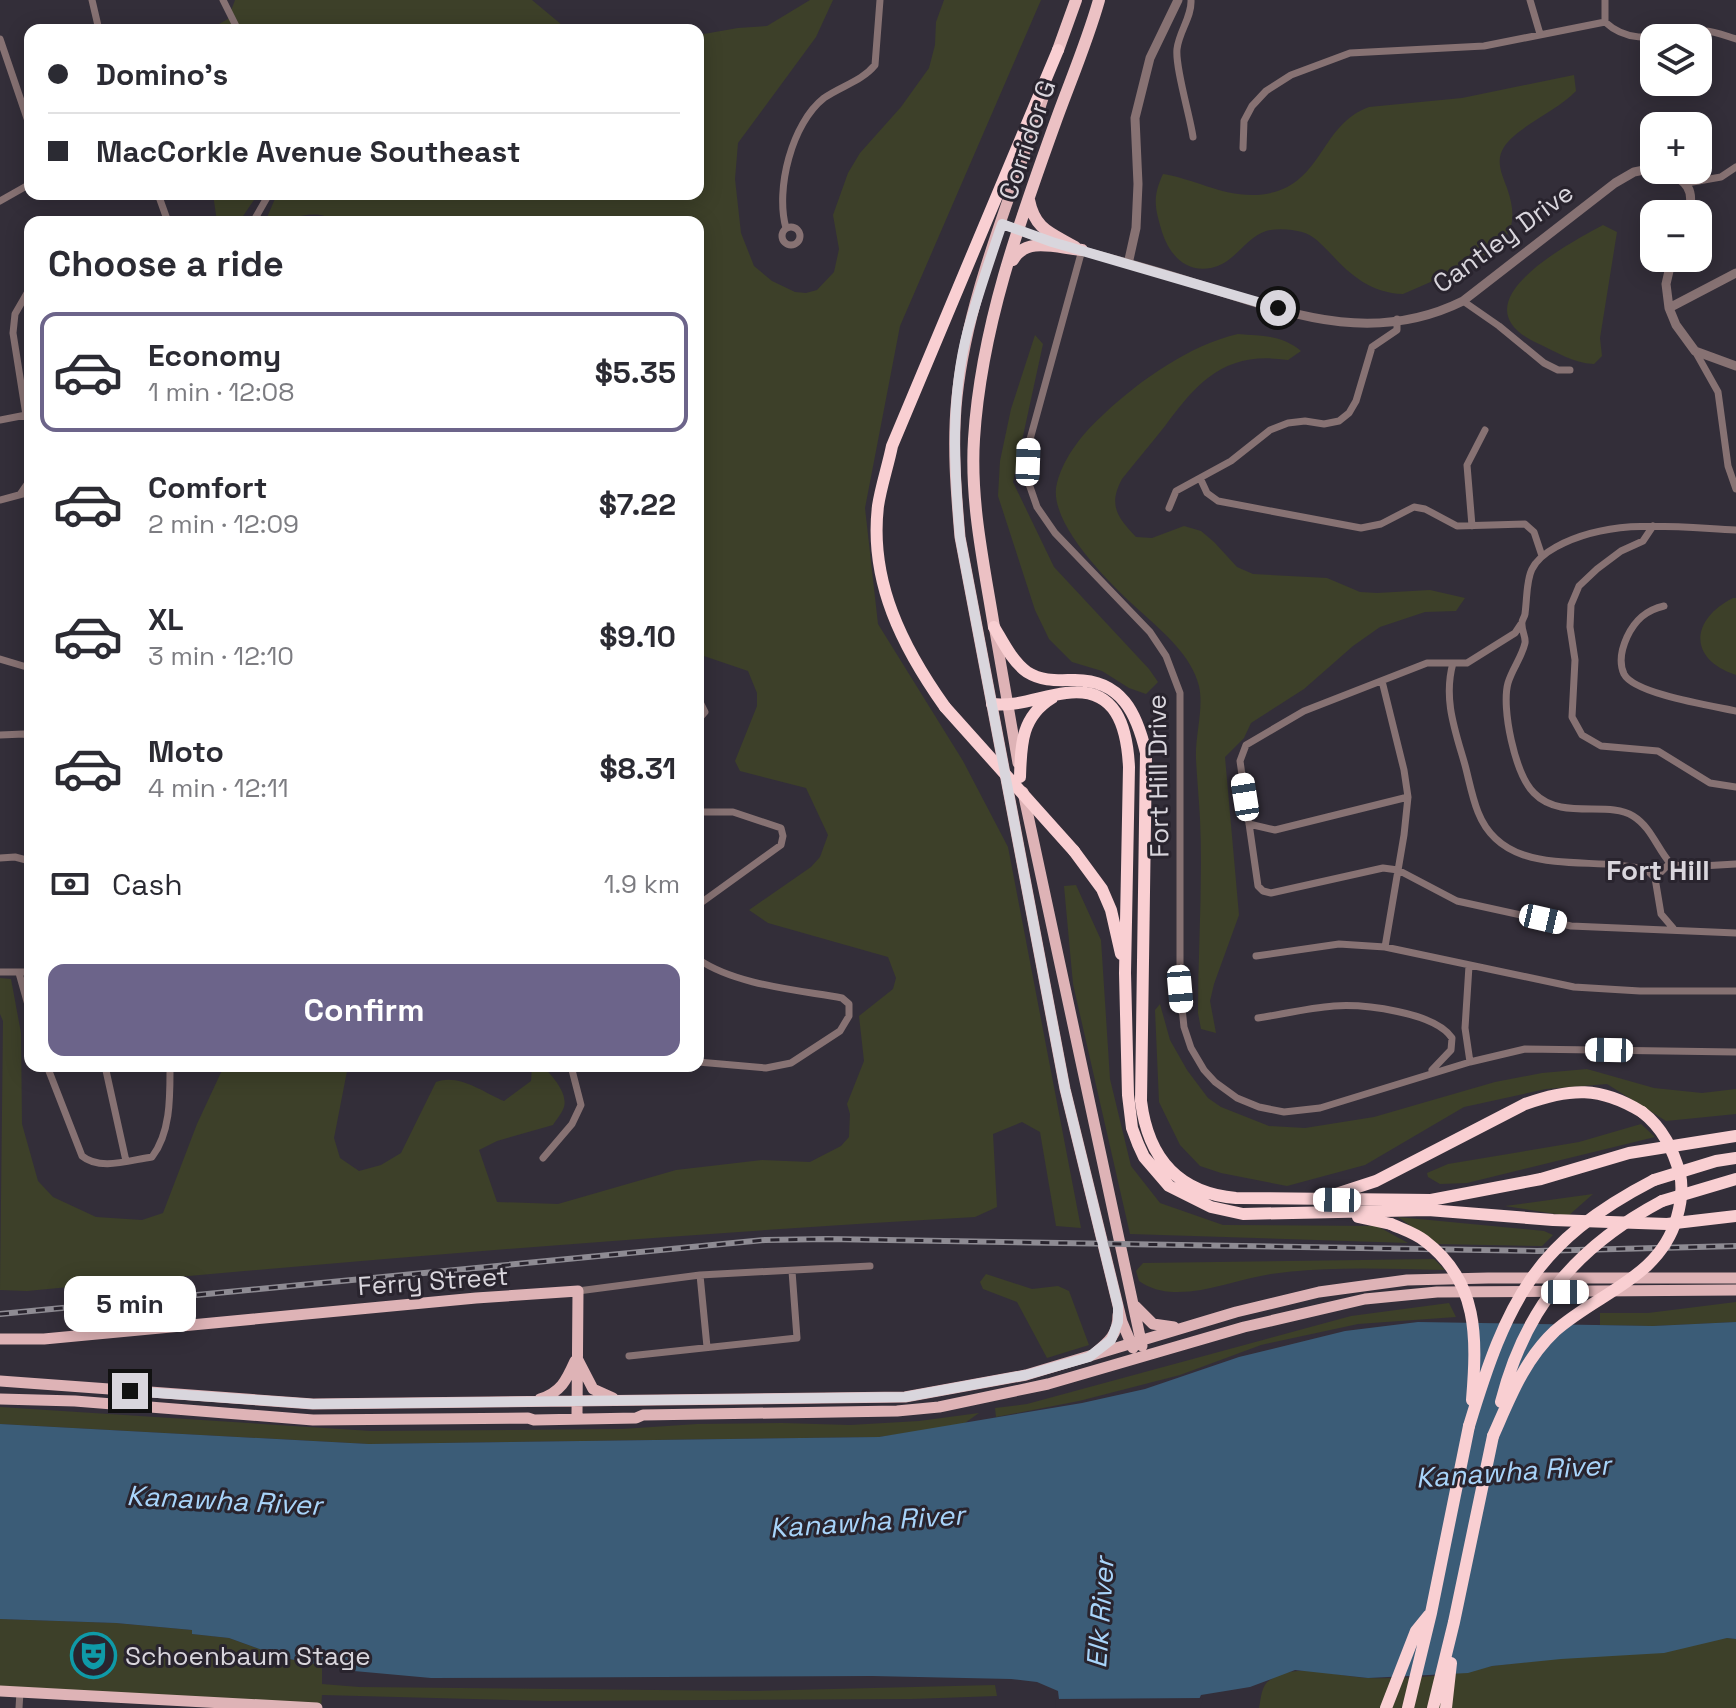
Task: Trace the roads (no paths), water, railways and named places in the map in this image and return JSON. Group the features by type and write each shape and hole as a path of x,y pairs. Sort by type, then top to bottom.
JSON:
{"highway":[{"name":"Corridor G","path":"1058,50 1076,0"},
{"name":"Corridor G","path":"994,627 976,513 974,442 979,388 990,328 1019,230 1099,0"},
{"path":"1058,50 892,446 878,505 876,546 894,620 923,676 945,707 1074,851 1102,889 1111,910 1125,973"},
{"path":"1029,198 1035,220 1043,229 1082,250"},
{"path":"1005,278 1014,256 1025,246 1082,250"},
{"path":"994,627 1025,671 1047,681 1080,680 1102,686 1117,692 1134,711 1146,753 1141,1101 1144,1126 1164,1163 1178,1178 1215,1196 1309,1206 1667,1224 1736,1216"},
{"path":"1006,702 1063,686 1102,686"},
{"path":"992,704 1079,692 1104,701 1115,709 1123,722 1128,739 1125,973 1128,1095 1132,1128 1144,1157 1169,1186 1211,1207 1243,1214 1309,1206 1408,1201 1469,1195 1541,1179 1629,1153 1736,1136"},
{"path":"1020,777 1022,740 1027,723 1038,708 1058,694"},
{"path":"1309,1206 1376,1181 1525,1104 1563,1092 1590,1092 1616,1098 1642,1112 1657,1125 1675,1154 1681,1191 1674,1229 1665,1246 1637,1277 1578,1313 1529,1360 1493,1436"},
{"path":"1469,1426 1498,1337 1510,1312 1546,1257 1585,1222 1654,1180 1736,1158"},
{"path":"1433,1708 1493,1436 1514,1360 1549,1296 1589,1248 1636,1215 1662,1201 1736,1179"},
{"path":"1309,1206 1391,1224 1423,1239 1450,1265 1467,1296 1473,1322 1476,1348 1469,1426 1408,1708"},
{"path":"1386,1708 1416,1631 1431,1613"},
{"path":"1446,1708 1454,1622"}],"main road":[{"path":"1058,50 967,332 957,399 955,473 960,537 1065,1089 1118,1306 1130,1344 1141,1358"},
{"path":"994,627 1020,777 1132,1303 1143,1340 1141,1358"},
{"path":"0,1399 75,1401 313,1420 528,1418 621,1401 905,1397 1013,1378 1185,1327 1319,1292 1407,1280 1736,1278"},
{"path":"528,1418 621,1419 643,1415 897,1411 939,1407 1048,1384 1273,1319 1365,1299 1437,1292 1736,1290"},
{"path":"577,1408 578,1291"},
{"name":"Ferry Street","path":"0,1339 44,1339 578,1291"},
{"path":"1132,1303 1153,1324 1185,1327"},
{"path":"1089,1357 1111,1340 1118,1322 1118,1306"},
{"path":"577,1357 593,1389 621,1401"},
{"path":"526,1403 553,1395 565,1385 577,1357"},
{"path":"0,1381 313,1404 526,1403 643,1415"},
{"path":"0,1691 158,1703 317,1708"}],"street":[{"path":"92,0 98,24"},
{"path":"223,0 235,24"},
{"path":"786,228 782,214 784,188 796,133 807,114 822,100 844,84 869,72 875,65 880,0"},
{"path":"1128,264 1136,228 1135,118 1150,58 1178,0"},
{"path":"1191,0 1191,9 1178,39 1176,54 1193,137"},
{"path":"1530,0 1540,34"},
{"path":"1605,0 1605,22 1630,38 1708,31 1736,39"},
{"path":"1243,148 1244,121 1252,106 1266,91 1291,75 1350,53 1484,46 1605,22"},
{"path":"0,39 24,109"},
{"path":"1712,179 1721,177 1736,167"},
{"name":"Cantley Drive","path":"1002,224 1311,319 1364,324 1437,314 1463,301 1615,183 1640,171"},
{"path":"0,201 24,187"},
{"name":"Fort Hill Drive","path":"1082,250 1029,443 1028,481 1037,507 1061,541 1150,632 1166,656 1180,693 1180,989 1188,1040 1197,1059 1215,1082 1237,1098 1272,1110 1303,1112 1377,1092 1427,1074 1525,1049 1736,1052"},
{"path":"1669,272 1666,284 1669,308 1676,325 1718,392 1728,466 1736,489"},
{"path":"1669,308 1736,273"},
{"path":"24,298 15,314 13,333 24,402"},
{"path":"1463,301 1544,363 1558,370 1570,370"},
{"path":"1169,508 1176,491 1231,461 1270,430 1288,423 1305,421 1324,424 1339,421 1349,413 1356,401 1372,347 1397,330 1397,319"},
{"path":"1695,351 1736,366"},
{"path":"0,420 24,415"},
{"path":"1472,526 1467,465 1485,430"},
{"path":"1201,480 1207,493 1218,501 1361,528 1381,524 1414,507 1425,509 1457,526 1525,524 1534,532 1542,556"},
{"path":"21,493 24,489"},
{"path":"0,500 24,493"},
{"path":"1653,526 1643,541 1621,551 1579,586 1571,605 1570,627 1575,660 1572,717 1582,735 1601,746 1658,751 1710,783 1736,787"},
{"path":"1736,530 1622,527 1577,537 1542,556 1532,567 1521,624 1525,644 1508,684 1505,714 1519,765 1533,793 1552,804 1573,810 1631,814 1649,830 1670,863 1684,867 1736,864"},
{"path":"1664,606 1651,609 1631,629 1621,655 1625,676 1633,684 1650,691 1736,711"},
{"path":"1521,624 1515,633 1467,663 1427,663 1304,711 1246,745 1240,761 1258,886 1271,893 1362,870 1383,868 1398,870 1457,901 1571,926 1736,933"},
{"path":"0,659 24,666"},
{"path":"1453,663 1447,691 1454,729 1478,814 1493,836 1505,847 1532,859 1647,870 1655,878 1661,914 1673,928"},
{"path":"1382,681 1408,797 1385,947"},
{"path":"0,735 24,734"},
{"path":"1249,824 1275,830 1408,797"},
{"path":"704,812 733,812 781,828 783,836 781,845 704,901"},
{"path":"0,858 24,859"},
{"path":"1655,878 1670,863"},
{"path":"1256,956 1339,944 1385,947 1574,987 1736,991"},
{"path":"704,963 733,976 842,998 849,1004 849,1016 840,1031 791,1063 766,1068 704,1063"},
{"path":"1469,966 1465,1028 1470,1062"},
{"path":"0,972 24,973"},
{"path":"19,973 24,991"},
{"path":"1258,1018 1336,1006 1415,1016 1447,1029 1452,1038 1451,1050 1427,1074"},
{"path":"1452,1038 1465,1028"},
{"path":"49,1072 82,1156 90,1162 103,1164 152,1157 160,1146 170,1101 170,1072"},
{"path":"106,1072 126,1161"},
{"path":"543,1158 572,1124 581,1105 573,1072"},
{"name":"Ferry Street","path":"578,1291 700,1275 870,1266"},
{"path":"629,1356 797,1338 792,1271"},
{"path":"700,1275 707,1347"},
{"path":"19,1708 20,1692"}],"water":[{"path":"1418,1322 1653,1326 1736,1322 1736,1639 1727,1638 1664,1653 1492,1666 1468,1673 1368,1678 1295,1670 1250,1687 1201,1695 1195,1708 1060,1708 1058,1691 1037,1682 1011,1679 872,1676 431,1678 354,1671 284,1658 229,1638 192,1634 192,1630 116,1623 0,1619 0,1424 369,1444 879,1437 1082,1403 1145,1389 1239,1357 1345,1331"}],"railway":[{"path":"0,1314 765,1240 1537,1251 1736,1246"}],"place":[{"name":"Schoenbaum Stage","path":"94,1656"}],"district":[{"name":"Fort Hill","path":"1658,870"}],"water label":[{"name":"Kanawha River","path":"1513,1471"},
{"name":"Kanawha River","path":"224,1500"},
{"name":"Kanawha River","path":"867,1521"},
{"name":"Elk River","path":"1100,1613"}]}
